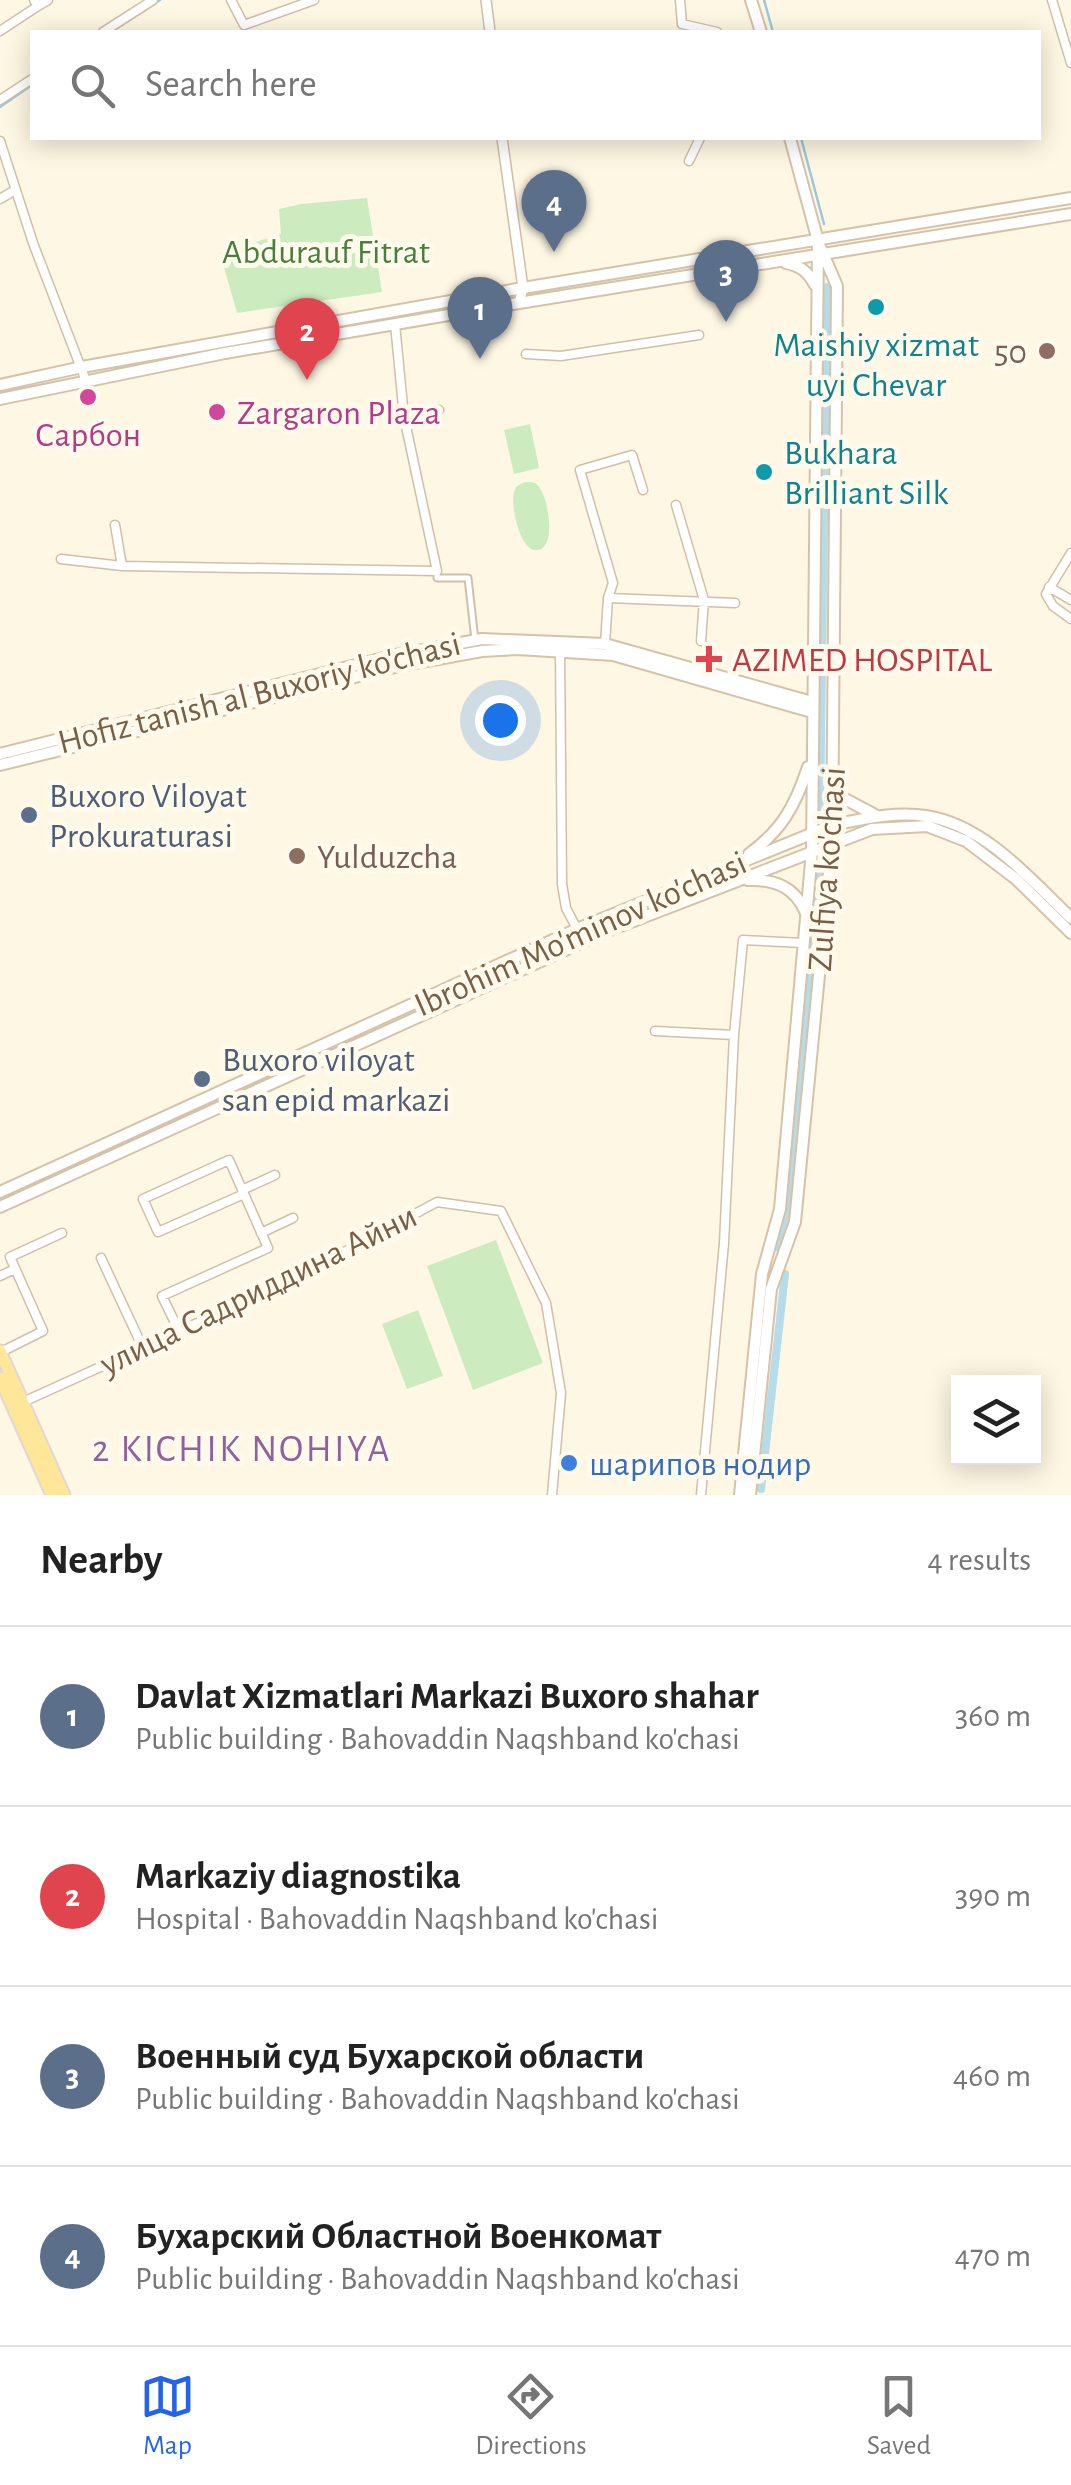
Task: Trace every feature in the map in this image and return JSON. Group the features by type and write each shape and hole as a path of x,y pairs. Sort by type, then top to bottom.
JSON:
{"main road":[{"path":"751,0 760,30"},
{"path":"791,140 822,254"},
{"path":"0,385 523,288 1071,198"},
{"path":"0,399 395,324 1071,214"},
{"path":"836,277 844,250"},
{"name":"Zulfiya ko'chasi","path":"750,1495 771,1289 795,1222 833,826 836,277 822,254"},
{"name":"Zulfiya ko'chasi","path":"740,1495 762,1274 780,1209 812,851 816,286 822,254"},
{"path":"776,261 797,266 809,274 816,286"},
{"name":"Hofiz tanish al Buxoriy ko'chasi","path":"0,765 78,740 396,654 475,640 610,648 812,707"},
{"name":"Hofiz tanish al Buxoriy ko'chasi","path":"0,754 455,655 560,646"},
{"path":"735,865 772,837 787,819 811,757"},
{"path":"833,783 845,799 878,816"},
{"path":"833,826 878,816 924,816 963,828 980,836 1071,918"},
{"path":"832,842 872,829 910,825 942,830 982,851 1071,932"},
{"name":"Ibrohim Mo'minov ko'chasi","path":"0,1192 577,930 833,826"},
{"name":"Ibrohim Mo'minov ko'chasi","path":"0,1207 605,932 832,842"},
{"path":"737,880 780,883 801,902 806,914"},
{"path":"600,920 605,932"},
{"path":"0,1351 64,1495"},
{"path":"0,1378 52,1495"}],"street":[{"path":"0,16 3,29 36,3 48,0"},
{"path":"106,30 153,0"},
{"path":"231,0 244,25 314,0"},
{"path":"486,0 490,30"},
{"path":"680,0 682,24 697,30"},
{"path":"1052,0 1071,63"},
{"path":"0,100 30,80"},
{"path":"502,140 523,288 520,303"},
{"path":"690,161 699,140"},
{"path":"0,141 86,381"},
{"path":"0,199 15,190"},
{"path":"395,324 404,417 437,578 468,578 475,640"},
{"path":"526,354 562,356 698,335"},
{"path":"404,417 439,410"},
{"path":"610,648 608,598 613,583 580,470 632,455 643,490"},
{"path":"676,505 704,600 701,640"},
{"path":"116,525 122,566"},
{"path":"1071,553 1046,594 1052,606 1071,619"},
{"path":"62,559 122,566 437,571"},
{"path":"1049,587 1071,600"},
{"path":"608,598 735,603"},
{"path":"560,646 562,884 566,908 577,930"},
{"path":"700,1495 724,1243 734,1035 743,940 803,942"},
{"path":"655,1032 734,1035"},
{"path":"179,1331 162,1296 268,1248 261,1233 243,1192 229,1160 143,1200 158,1232 243,1192 275,1175"},
{"name":"улица Садриддина Айни","path":"23,1402 292,1280 437,1202 501,1211 546,1303 561,1393 552,1495"},
{"path":"261,1233 293,1218"},
{"path":"0,1351 44,1331 10,1257 62,1233"},
{"path":"102,1258 143,1348"},
{"path":"0,1276 15,1269"}],"green space":[{"name":"Abdurauf Fitrat","path":"367,198 382,292 237,313 220,253 281,234 279,209"},
{"path":"530,424 539,468 514,474 504,430"},
{"path":"525,482 537,485 548,511 547,540 538,550 521,537 515,517 514,492"},
{"path":"496,1240 543,1363 473,1390 427,1266"},
{"path":"418,1310 443,1376 407,1389 382,1324"}],"waterway":[{"path":"114,30 160,0"},
{"path":"764,0 772,30"},
{"path":"0,107 30,86"},
{"path":"802,140 824,224"},
{"path":"820,814 827,287"},
{"path":"779,1248 791,1183 820,861"},
{"path":"761,1489 785,1274"}],"place":[{"name":"Бухарский Областной Военкомат","path":"554,252"},
{"name":"Maishiy xizmat uyi Chevar","path":"876,307"},
{"name":"Военный суд Бухарской области","path":"726,322"},
{"name":"50","path":"1047,351"},
{"name":"Davlat Xizmatlari Markazi Buxoro shahar","path":"480,359"},
{"name":"Markaziy diagnostika","path":"307,380"},
{"name":"Сарбон","path":"88,397"},
{"name":"Zargaron Plaza","path":"217,412"},
{"name":"Bukhara Brilliant Silk","path":"764,472"},
{"name":"AZIMED HOSPITAL","path":"709,659"},
{"name":"Buxoro Viloyat Prokuraturasi","path":"29,815"},
{"name":"Yulduzcha","path":"297,856"},
{"name":"Buxoro viloyat san epid markazi","path":"202,1079"},
{"name":"шарипов нодир","path":"569,1463"}],"district":[{"name":"2 KICHIK NOHIYA","path":"242,1448"}]}
